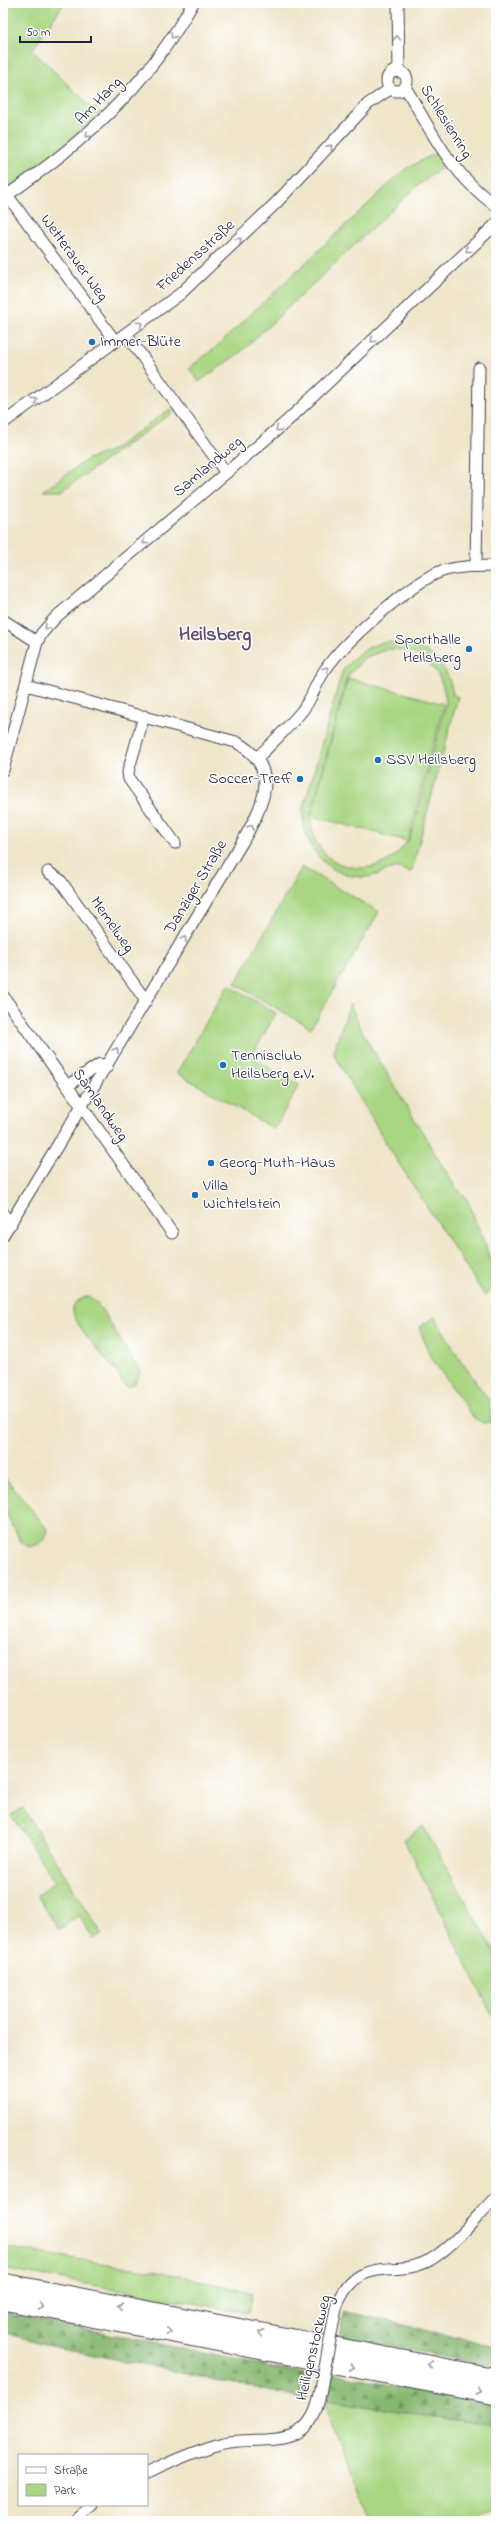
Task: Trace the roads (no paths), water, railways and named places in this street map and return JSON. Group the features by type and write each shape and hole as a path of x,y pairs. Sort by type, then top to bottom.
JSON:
{"highway":[{"path":"3,2283 496,2378"},
{"path":"3,2300 496,2395"}],"street":[{"name":"Am Hang","path":"5,196 81,141 110,114 157,59 193,3"},
{"name":"Schlesienring","path":"398,3 399,72 406,77 405,87 452,166 470,185 496,206"},
{"path":"390,89 388,78 394,72 399,72"},
{"name":"Schlesienring","path":"390,89 400,91 405,87"},
{"name":"Friedensstraße","path":"3,423 180,294 282,197 368,104 390,89"},
{"name":"Wetterauer Weg","path":"5,196 115,341"},
{"name":"Samlandweg","path":"3,770 38,642 42,633 56,617 288,420 496,224"},
{"path":"126,334 226,473"},
{"path":"476,566 479,368"},
{"path":"257,758 308,704 325,669 377,617 425,579 450,569 476,566 496,566"},
{"path":"3,620 38,642"},
{"name":"Danziger Straße","path":"3,1235 107,1067 258,815 266,790 264,775 257,758 244,746 231,740 26,685"},
{"path":"144,716 128,772 130,779 175,843"},
{"name":"Memelweg","path":"48,872 60,880 146,1001"},
{"name":"Samlandweg","path":"3,996 172,1233"},
{"path":"67,1086 100,1064 107,1067"},
{"path":"3,1214 11,1224"},
{"name":"Heiligenstockweg","path":"148,2473 181,2457 226,2443 271,2441 289,2437 309,2422 314,2416 319,2399 336,2308 342,2293 361,2276 386,2268 421,2264 439,2254 496,2197"},
{"path":"73,2521 90,2506"}],"place":[{"name":"Immer-Blüte","path":"92,342"},
{"name":"Sporthalle Heilsberg","path":"469,649"},
{"name":"SSV Heilsberg","path":"378,760"},
{"name":"Soccer-Treff","path":"300,779"},
{"name":"Tennisclub Heilsberg e.V.","path":"223,1065"},
{"name":"Georg-Muth-Haus","path":"211,1163"},
{"name":"Villa Wichtelstein","path":"195,1195"}],"district":[{"name":"Heilsberg","path":"215,635"}]}
